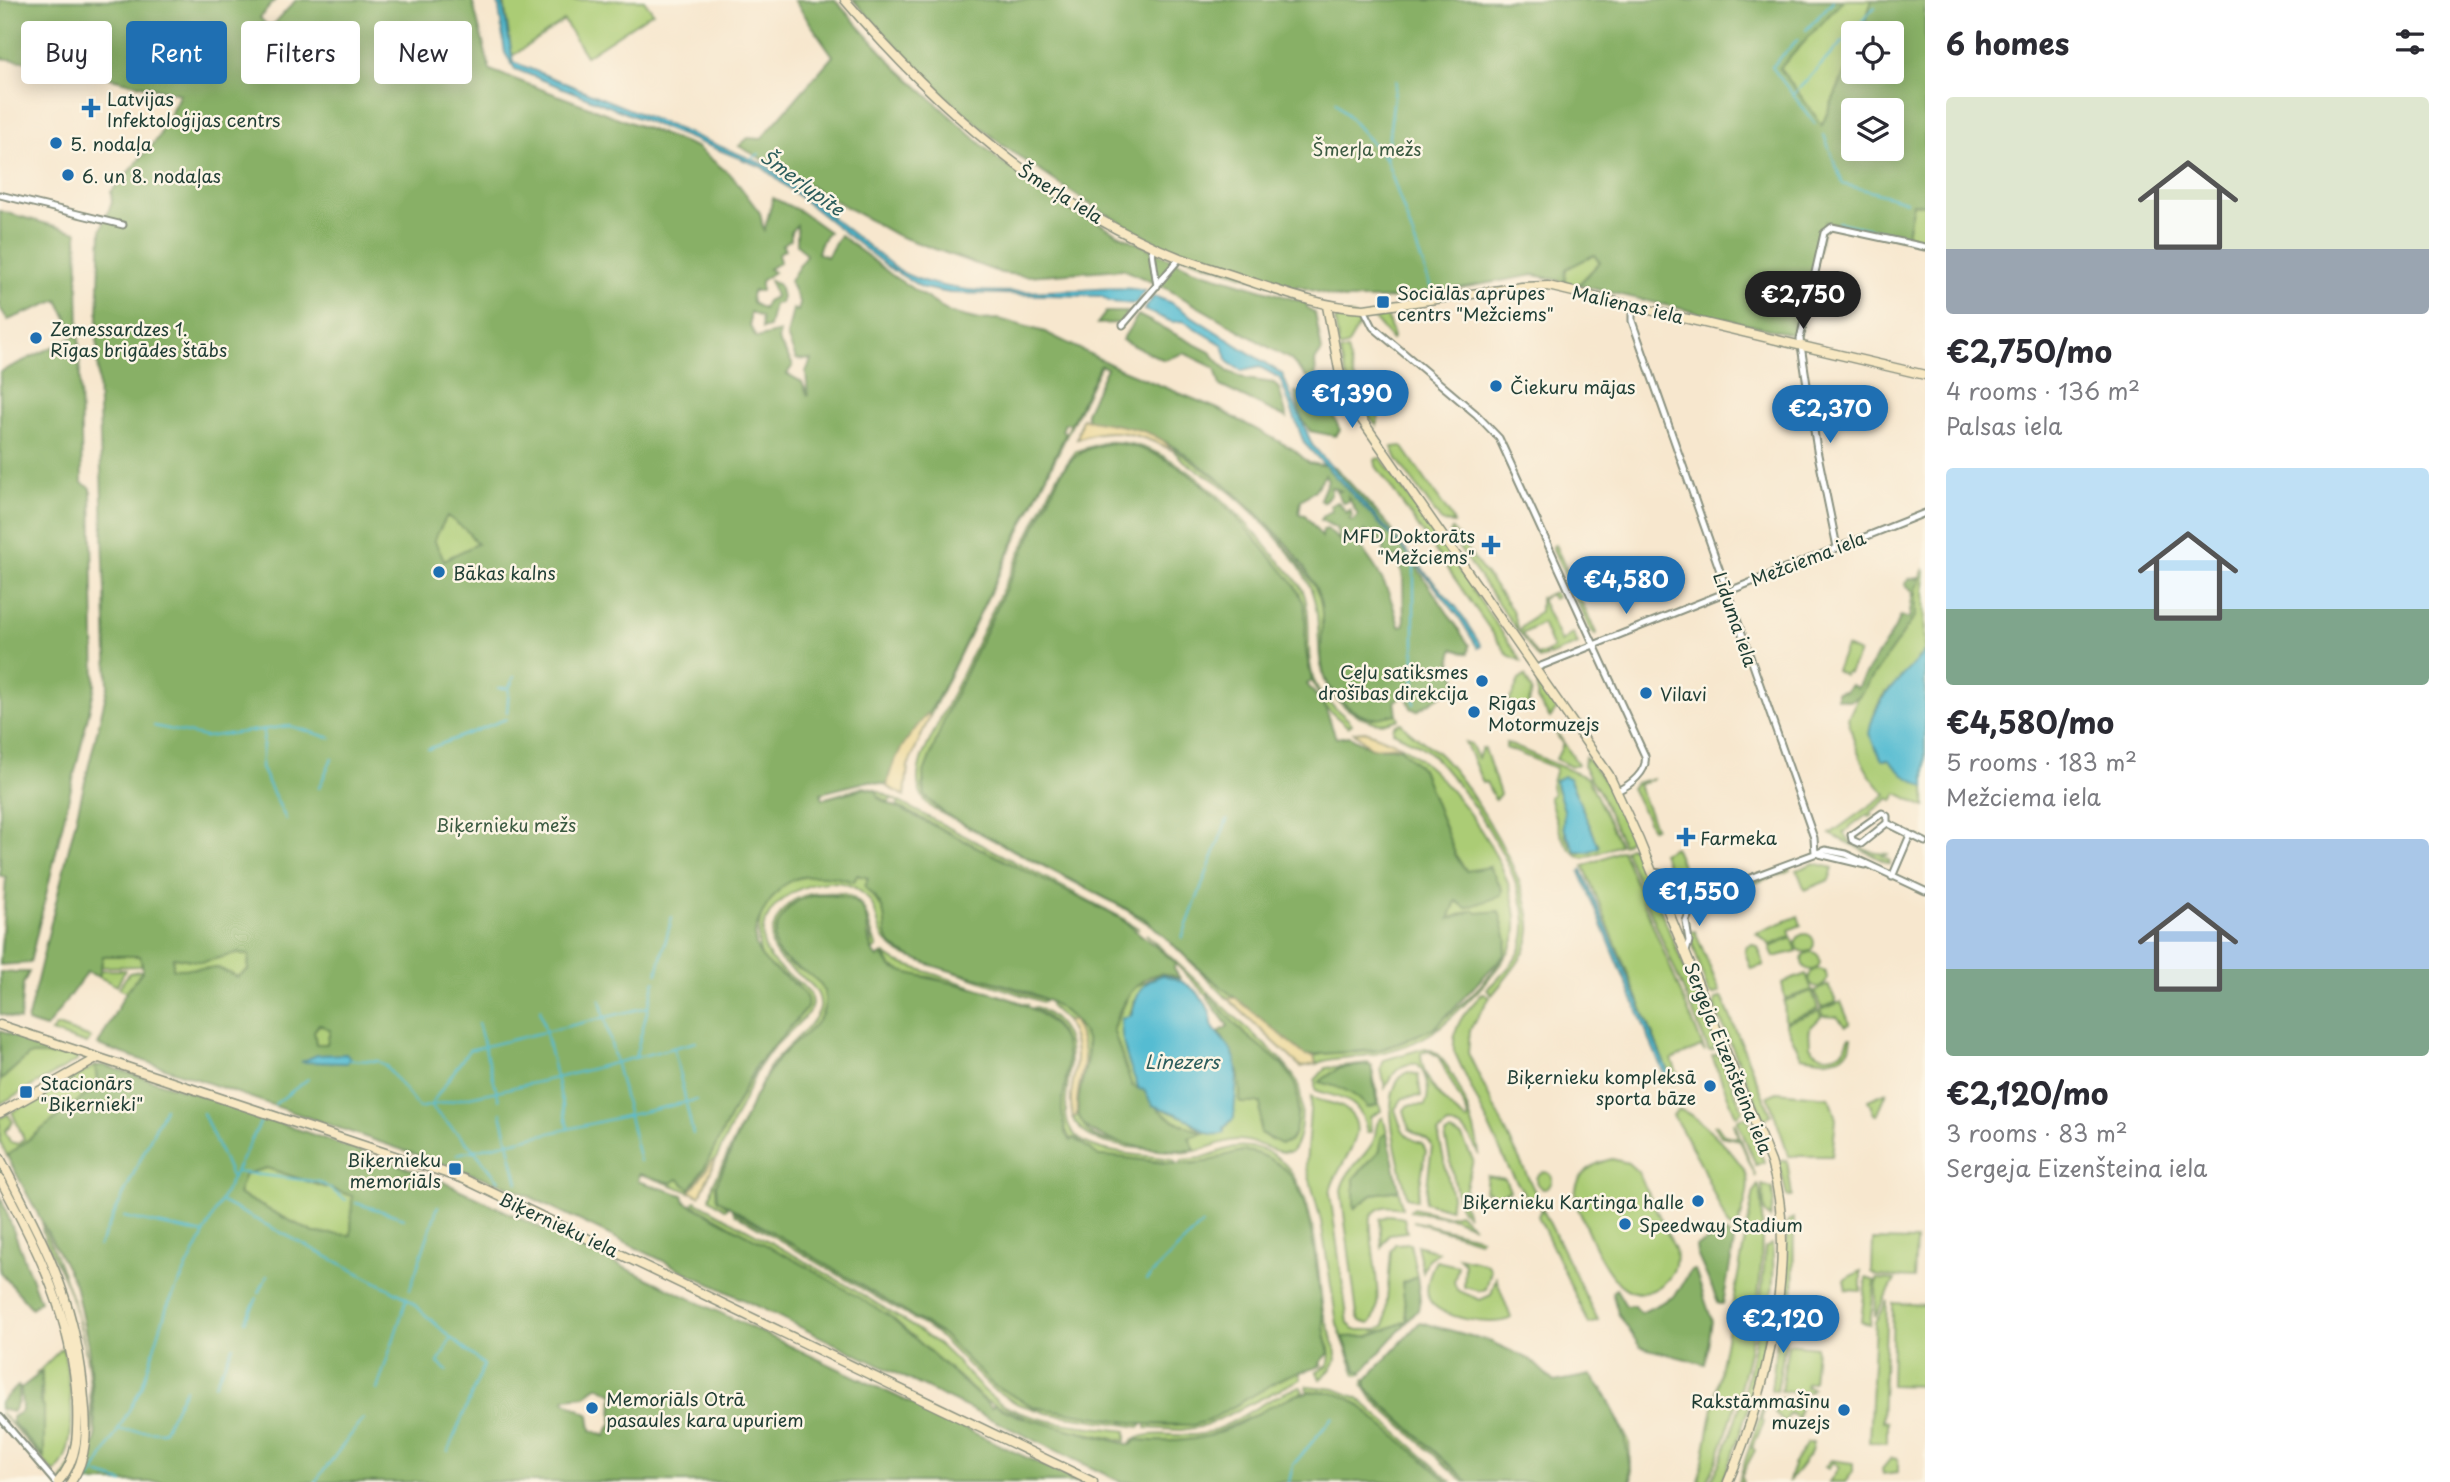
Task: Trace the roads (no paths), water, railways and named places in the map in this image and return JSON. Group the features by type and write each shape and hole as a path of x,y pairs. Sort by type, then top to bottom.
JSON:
{"street":[{"name":"Šmerļa iela","path":"845,0 928,87 1007,159 1080,206 1180,258 1327,306"},
{"path":"0,195 123,225"},
{"path":"1837,547 1801,345 1827,228 1925,247"},
{"path":"1151,245 1157,286"},
{"path":"1123,325 1180,258"},
{"name":"Malienas iela","path":"1327,306 1364,309 1531,286 1564,289 1925,375"},
{"name":"Līduma iela","path":"1632,305 1632,321 1814,838 1815,853"},
{"name":"Sergeja Eizenšteina iela","path":"1327,306 1339,377 1350,402 1536,668 1617,791 1768,1153 1780,1199 1779,1271 1766,1368 1754,1414 1728,1482"},
{"path":"1364,309 1373,327 1495,432 1594,643 1646,762 1630,783 1617,791"},
{"name":"Mežciema iela","path":"1536,668 1726,590 1925,513"},
{"path":"1878,814 1887,816 1887,822 1861,844 1852,840 1851,835 1878,814"},
{"path":"1887,822 1925,842"},
{"path":"1892,877 1910,835"},
{"path":"1667,909 1815,853 1865,865 1925,891"},
{"path":"1652,872 1661,873 1680,892 1696,897"},
{"path":"1686,952 1689,941 1686,921 1696,897"},
{"name":"Biķernieku iela","path":"0,1025 464,1179 1093,1482"},
{"path":"0,1113 98,1058"},
{"path":"0,1158 58,1273 72,1315 81,1356 86,1421 82,1456 71,1482"},
{"path":"0,1180 53,1284 72,1353 78,1419 76,1449 57,1482 0,1417"}],"water":[{"path":"498,0 502,0 513,62 766,165 898,270 918,279 939,285 986,291 1121,288 1145,291 1135,304 1110,302 1101,296 950,293 923,288 888,267 762,167 515,69 505,53"},
{"path":"1154,296 1171,303 1282,374 1312,445 1457,608 1481,646 1478,648 1459,617 1416,563 1304,443 1280,378 1260,367 1242,371 1228,362 1223,345 1183,321 1172,322 1144,310"},
{"path":"1925,650 1925,787 1904,775 1889,760 1882,760 1869,734 1872,720 1884,697"},
{"path":"1563,776 1569,778 1599,847 1588,852 1575,851 1563,827 1564,810 1555,781"},
{"path":"1582,870 1671,1079 1667,1081 1580,872"},
{"name":"Linezers","path":"1163,975 1178,979 1201,997 1210,1012 1213,1027 1234,1057 1237,1077 1234,1118 1224,1128 1224,1133 1209,1133 1185,1118 1152,1105 1144,1090 1139,1089 1132,1072 1124,1046 1121,1019 1131,1015 1144,985"},
{"path":"346,1054 350,1058 347,1063 301,1062 317,1055"}],"waterway":[{"path":"1806,30 1833,1"},
{"path":"1793,95 1875,7"},
{"path":"1798,39 1772,67 1815,124"},
{"path":"1396,81 1386,159 1433,294"},
{"path":"1336,102 1385,158"},
{"path":"1824,135 1843,184 1906,201"},
{"name":"Šmerļupīte","path":"752,158 759,154"},
{"path":"1838,222 1925,241"},
{"path":"1414,561 1414,704"},
{"path":"507,713 509,688 514,677"},
{"path":"498,688 508,688"},
{"path":"428,749 506,719"},
{"path":"154,726 205,737 290,726 331,738"},
{"path":"264,731 261,768 286,819"},
{"path":"319,788 332,758"},
{"path":"1182,938 1227,820"},
{"path":"657,973 672,917"},
{"path":"635,1058 655,981"},
{"path":"600,999 640,1161"},
{"path":"499,1181 474,1150 430,1106 469,1050 648,1007"},
{"path":"540,1009 568,1127"},
{"path":"478,1023 499,1100"},
{"path":"350,1060 378,1061 386,1066 419,1108 556,1078 696,1042"},
{"path":"674,1049 693,1134"},
{"path":"275,1104 308,1079"},
{"path":"457,1154 696,1100"},
{"path":"99,1246 165,1108"},
{"path":"203,1113 231,1176"},
{"path":"501,1113 518,1183"},
{"path":"90,1480 142,1387 167,1307 261,1121"},
{"path":"236,1172 320,1182 346,1200"},
{"path":"222,1202 407,1298 451,1338"},
{"path":"356,1203 404,1218"},
{"path":"410,1289 438,1206"},
{"path":"124,1217 204,1234"},
{"path":"1146,1280 1202,1224"},
{"path":"259,1293 267,1276"},
{"path":"245,1321 257,1298"},
{"path":"377,1390 407,1298"},
{"path":"447,1371 438,1363 451,1338 484,1365 448,1451"},
{"path":"215,1384 233,1346"},
{"path":"119,1430 163,1432 185,1389"},
{"path":"1289,1482 1293,1465 1333,1417"},
{"path":"315,1482 363,1419"},
{"path":"97,1474 123,1482"}],"place":[{"name":"Latvijas Infektoloģijas centrs","path":"91,108"},
{"name":"5. nodaļa","path":"56,143"},
{"name":"6. un 8. nodaļas","path":"68,175"},
{"name":"Sociālās aprūpes centrs \"Mežciems\"","path":"1383,302"},
{"name":"Zemessardzes 1. Rīgas brigādes štābs","path":"36,338"},
{"name":"Čiekuru mājas","path":"1496,386"},
{"name":"MFD Doktorāts \"Mežciems\"","path":"1491,545"},
{"name":"Bākas kalns","path":"439,572"},
{"name":"Ceļu satiksmes drošības direkcija","path":"1482,681"},
{"name":"Vilavi","path":"1646,693"},
{"name":"Rīgas Motormuzejs","path":"1474,712"},
{"name":"Farmeka","path":"1686,837"},
{"name":"Biķernieku kompleksā sporta bāze","path":"1710,1086"},
{"name":"Stacionārs \"Biķernieki\"","path":"26,1092"},
{"name":"Biķernieku memoriāls","path":"455,1169"},
{"name":"Biķernieku Kartinga halle","path":"1698,1201"},
{"name":"Speedway Stadium","path":"1625,1224"},
{"name":"Memoriāls Otrā pasaules kara upuriem","path":"592,1408"},
{"name":"Rakstāmmašīnu muzejs","path":"1844,1410"}],"park label":[{"name":"Šmerļa mežs","path":"1367,148"},
{"name":"Biķernieku mežs","path":"506,824"}]}
